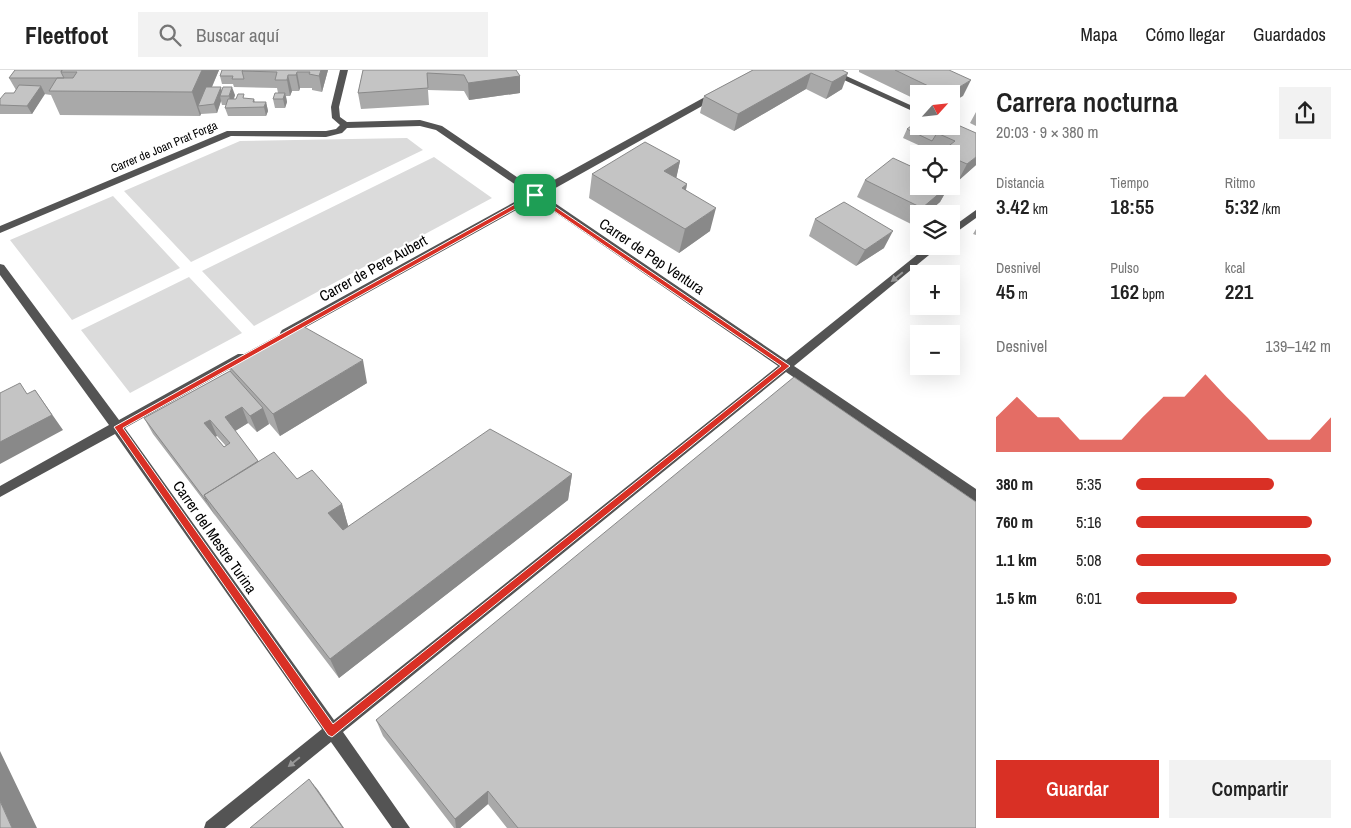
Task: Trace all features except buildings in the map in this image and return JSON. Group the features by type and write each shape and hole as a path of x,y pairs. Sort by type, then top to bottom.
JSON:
{"street":[{"path":"344,70 335,107 336,118 345,125"},
{"path":"826,70 910,108"},
{"name":"Carrer de Pere Aubert","path":"274,340 726,89"},
{"name":"Carrer de Pep Ventura","path":"345,125 420,123 440,128 976,496"},
{"name":"Carrer de Joan Prat Forga","path":"0,230 230,133 326,134 338,131 345,125"},
{"path":"960,226 976,213"},
{"path":"212,828 923,255"},
{"name":"Carrer del Mestre Turina","path":"0,267 118,427 402,828"},
{"path":"0,492 248,354"}],"shaded area":[{"path":"407,138 423,150 191,262 124,191 240,141"},
{"path":"434,157 492,198 254,326 202,271"},
{"path":"113,196 180,268 72,320 10,240"},
{"path":"189,277 242,333 130,393 81,330"}],"route":[{"path":"535,195 786,366 332,731 118,427 535,195"}]}
